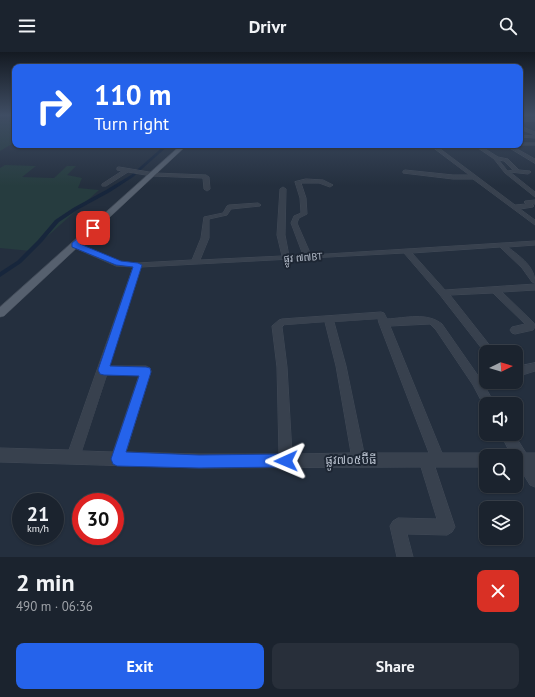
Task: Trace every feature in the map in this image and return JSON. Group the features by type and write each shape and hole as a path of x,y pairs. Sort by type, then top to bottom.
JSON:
{"main road":[{"path":"0,313 181,148"}],"street":[{"path":"523,144 534,144"},
{"path":"436,148 535,223"},
{"path":"481,148 496,158 513,160"},
{"path":"513,148 533,160"},
{"path":"496,158 504,171 534,193"},
{"path":"506,160 517,171"},
{"path":"519,160 533,160"},
{"path":"119,169 153,174 206,177 207,189"},
{"path":"104,185 127,170"},
{"path":"504,171 528,172"},
{"path":"405,172 453,177 475,177"},
{"path":"308,257 294,224 296,217 304,214 305,211 298,182 310,180 330,184"},
{"path":"522,183 535,184"},
{"path":"283,189 281,235 286,258"},
{"path":"515,207 532,206 527,202 535,202"},
{"path":"195,262 205,238 206,218 225,214 231,206 258,205"},
{"name":"ផ្លូវ ៧៧BT","path":"75,245 119,264 138,265 308,257 535,243"},
{"path":"501,244 525,266 535,280"},
{"path":"404,250 443,293 484,345"},
{"path":"73,458 104,370 138,265"},
{"path":"443,293 535,287"},
{"path":"496,290 531,325 530,327 515,330"},
{"path":"286,461 282,367 277,326 282,322 381,315 432,460 447,527 398,526 405,557"},
{"path":"329,319 341,366 359,460"},
{"path":"384,323 427,320 433,322 439,327 479,378"},
{"path":"523,370 535,367"},
{"path":"104,370 146,372 117,459"},
{"path":"512,441 535,480"},
{"name":"ផ្លូវ៧០៥ប៊ីធី","path":"0,455 199,461 479,460"}],"green space":[{"path":"0,139 12,139 12,144 0,151"},
{"path":"5,165 36,166 22,177 54,178 67,166 76,166 67,175 82,178 78,188 99,190 31,251 0,248 0,168"}],"waterway":[{"path":"0,275 19,262 57,221 132,176 164,148"}],"route":[{"path":"93,228 75,245 119,264 138,265 104,370 145,370 146,372 117,459 286,461"}]}
